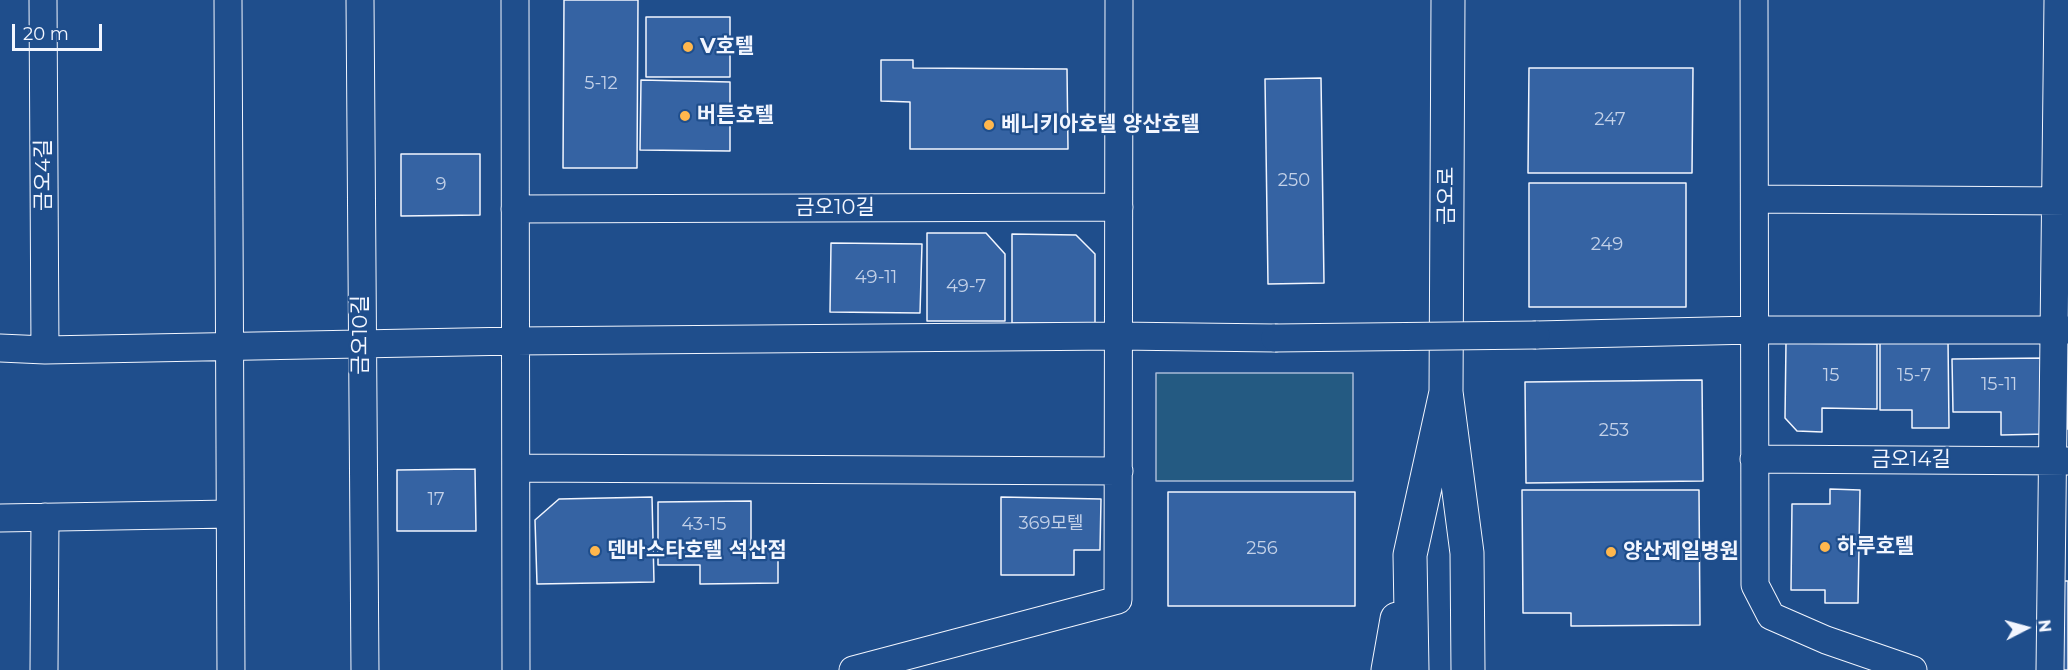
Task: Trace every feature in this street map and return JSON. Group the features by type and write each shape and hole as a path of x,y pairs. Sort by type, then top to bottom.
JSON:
{"main road":[{"name":"금오로","path":"1448,0 1446,392 1467,553 1468,670"},
{"name":"금오로","path":"1412,670 1410,555 1446,392"},
{"path":"1388,670 1410,555"},
{"path":"1468,618 1479,670"}],"street":[{"name":"금오4길","path":"43,0 45,350"},
{"path":"228,0 231,670"},
{"name":"금오10길","path":"360,0 365,670"},
{"path":"514,0 516,670"},
{"path":"853,670 1118,600 1119,0"},
{"path":"1754,0 1755,585 1771,616 1826,640 1913,670"},
{"path":"2050,670 2060,461 2062,201 2058,0"},
{"path":"1755,199 2062,201"},
{"name":"금오10길","path":"515,209 1119,207"},
{"path":"0,348 45,350 516,341 1118,336 1275,338 1754,330 2061,330"},
{"name":"금오14길","path":"1754,459 2060,461"},
{"path":"516,468 1119,471"},
{"path":"0,518 230,514"},
{"path":"44,670 45,517"}],"shaded area":[{"path":"1156,373 1353,373 1353,481 1156,481"}],"building":[{"path":"564,0 638,0 637,168 563,168"},
{"name":"V호텔","path":"646,17 730,17 730,77 646,77"},
{"name":"베니키아호텔 양산호텔","path":"881,60 913,60 913,68 1067,69 1068,149 910,149 910,102 881,101"},
{"path":"1529,68 1693,68 1692,173 1528,173"},
{"path":"1321,78 1324,283 1268,284 1265,79"},
{"name":"버튼호텔","path":"641,80 730,82 730,151 640,150"},
{"path":"401,154 480,154 480,215 401,216"},
{"path":"1529,183 1686,183 1686,307 1529,307"},
{"path":"927,233 986,233 1005,254 1005,321 927,321"},
{"path":"1012,234 1076,235 1095,254 1095,323 1012,323"},
{"path":"831,243 922,244 920,313 830,312"},
{"path":"1948,340 1949,428 1912,428 1912,410 1880,410 1880,341"},
{"path":"1786,343 1877,344 1877,409 1822,408 1822,432 1797,431 1785,418"},
{"path":"2046,358 2047,434 2001,435 2001,412 1953,412 1952,359"},
{"path":"2066,363 2068,363 2068,429 2067,429"},
{"path":"1702,380 1703,481 1526,483 1525,382"},
{"path":"475,469 476,531 397,531 397,470"},
{"name":"하루호텔","path":"1830,489 1860,490 1858,603 1825,603 1825,590 1791,590 1792,504 1830,504"},
{"name":"양산제일병원","path":"1522,490 1699,490 1700,625 1571,626 1571,613 1523,613"},
{"path":"1168,492 1355,492 1355,606 1168,606"},
{"name":"덴바스타호텔 석산점","path":"652,497 654,582 537,584 535,520 559,499"},
{"path":"1001,497 1101,499 1100,550 1074,550 1074,575 1001,575"},
{"path":"751,501 751,548 778,548 778,583 700,584 700,565 658,565 658,502"},
{"path":"2061,581 2068,581 2068,670 2060,670"}],"place":[{"name":"V호텔","path":"688,47"},
{"name":"버튼호텔","path":"685,116"},
{"name":"베니키아호텔 양산호텔","path":"989,125"},
{"name":"하루호텔","path":"1825,547"},
{"name":"덴바스타호텔 석산점","path":"595,551"},
{"name":"양산제일병원","path":"1611,552"}]}
